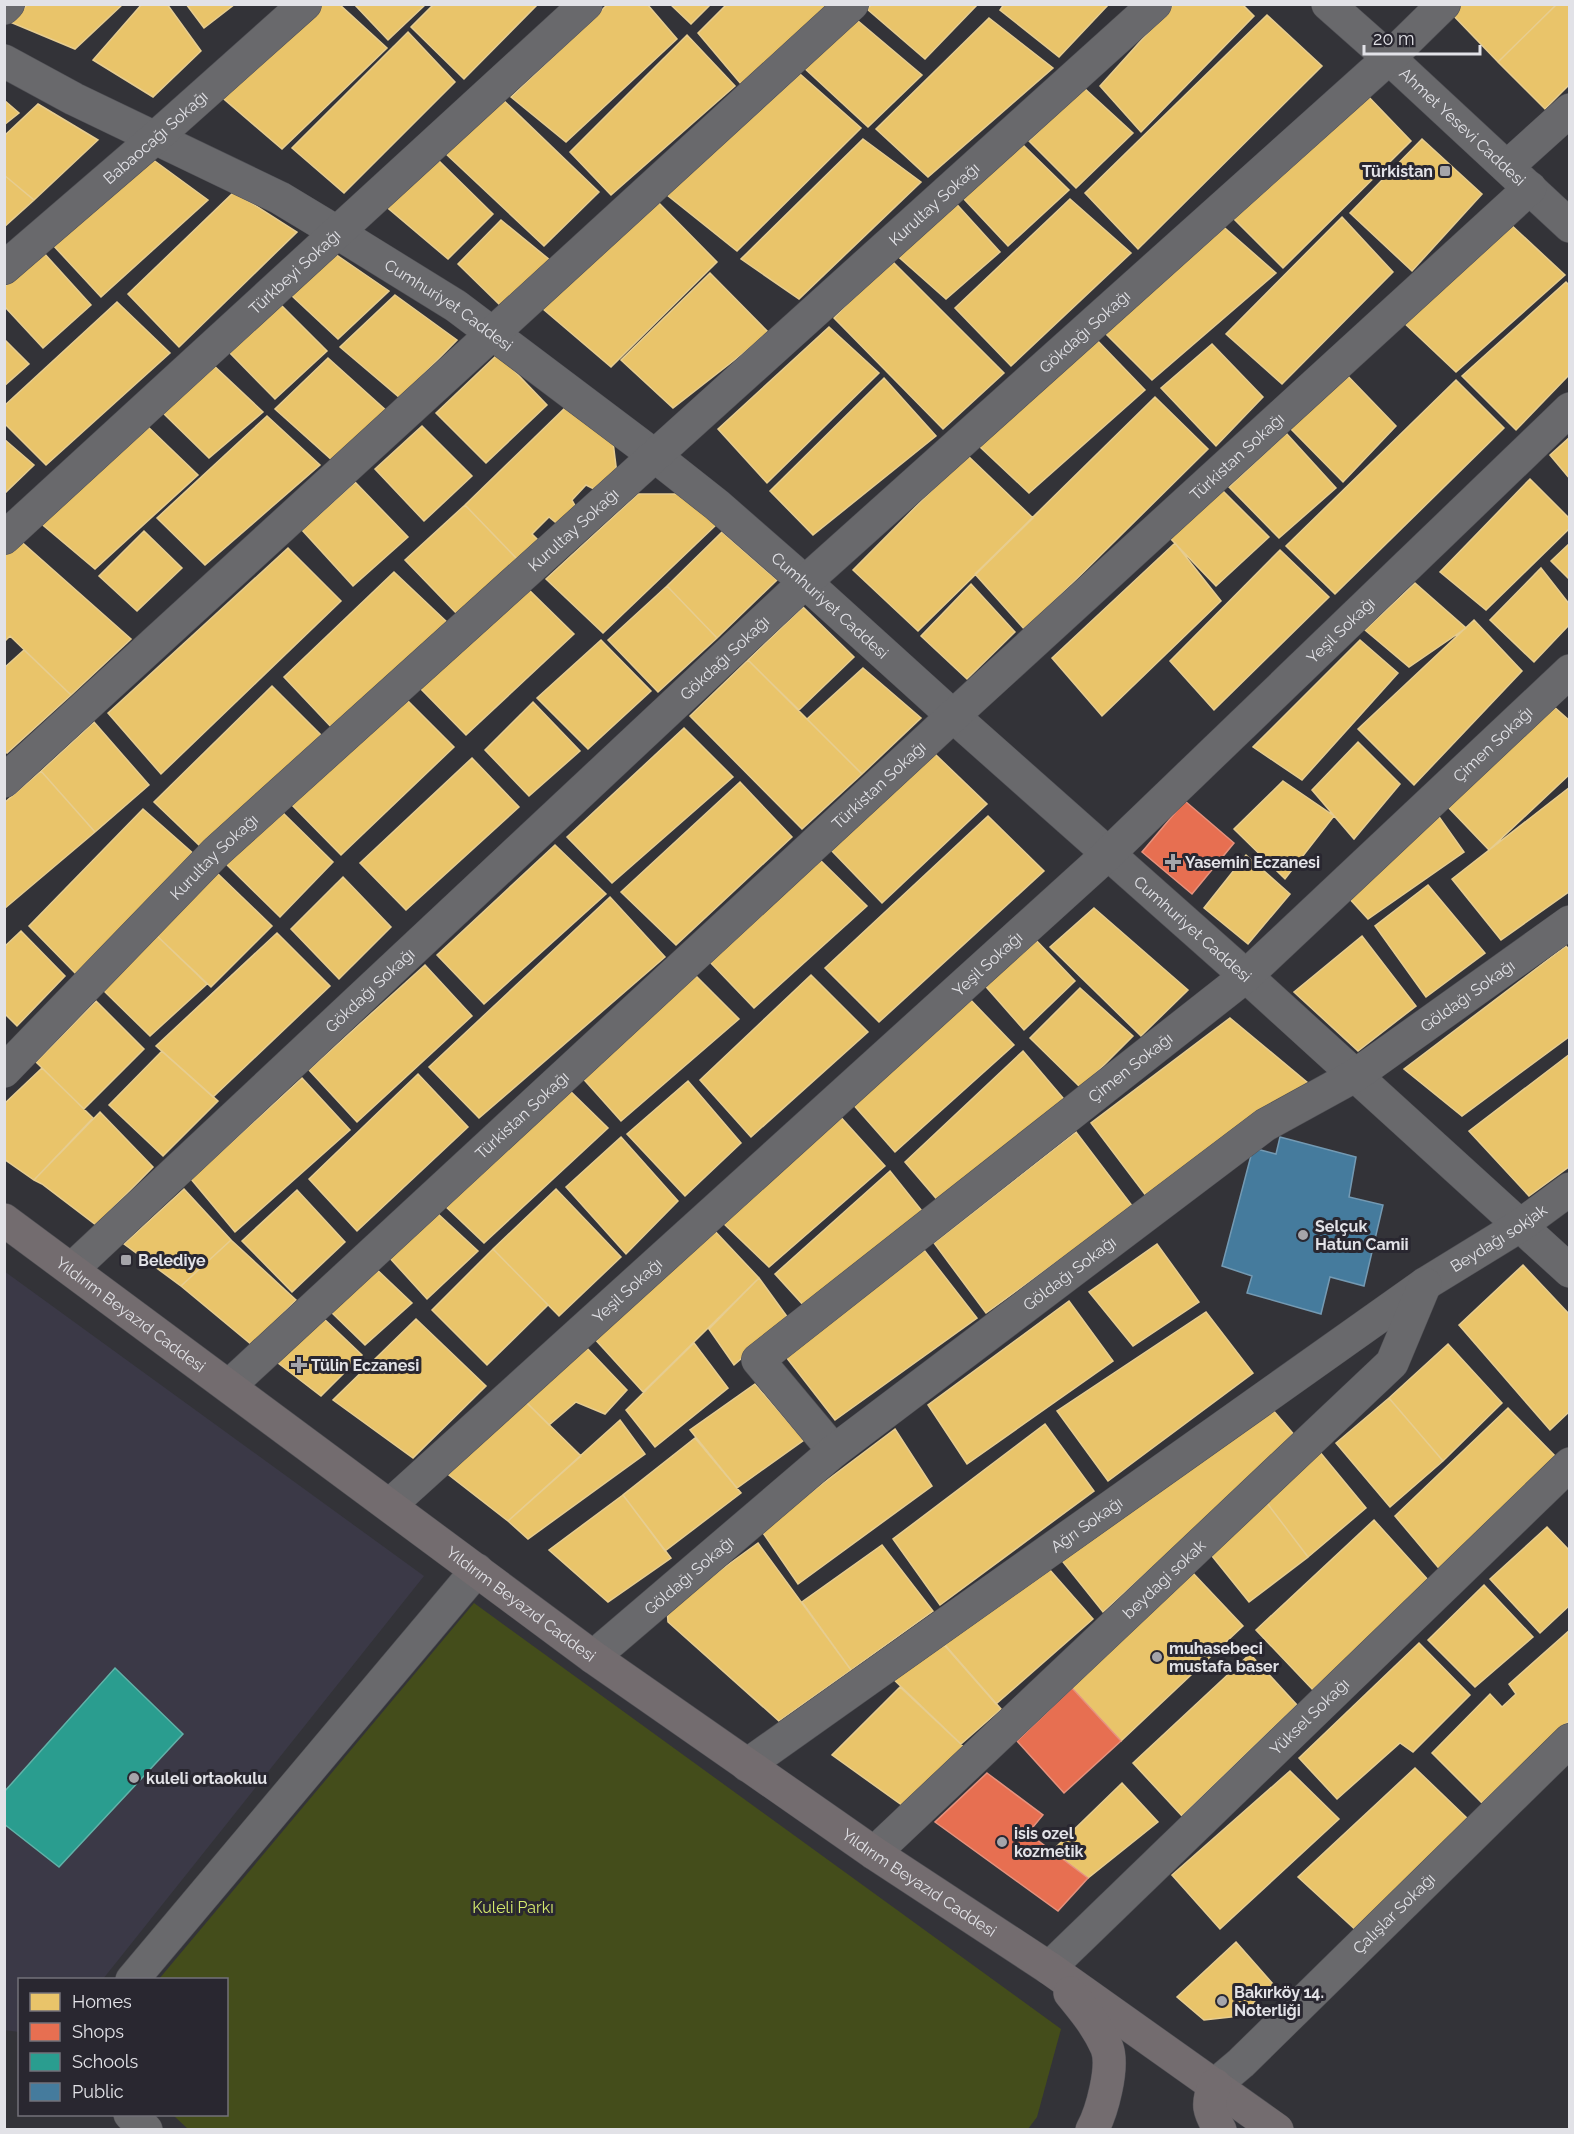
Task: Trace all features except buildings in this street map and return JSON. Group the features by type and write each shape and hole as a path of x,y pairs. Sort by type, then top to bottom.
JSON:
{"main road":[{"name":"Yıldırım Beyazıd Caddesi","path":"4,1220 593,1657 874,1853 1049,1968 1277,2130"},
{"path":"1049,1968 1090,2018 1108,2050 1108,2087 1092,2130"},
{"path":"1215,2085 1209,2097 1210,2115 1220,2130"}],"street":[{"path":"4,8 8,4"},
{"name":"Babaocağı Sokağı","path":"4,268 155,138 304,4"},
{"name":"Türkbeyi Sokağı","path":"4,538 586,4"},
{"path":"4,781 852,4"},
{"name":"Kurultay Sokağı","path":"4,1071 216,852 1155,4"},
{"name":"Ahmet Yesevi Caddesi","path":"1328,4 1519,177 1569,226"},
{"name":"Gökdağı Sokağı","path":"72,1269 805,582 1389,58 1444,4"},
{"name":"Cumhuriyet Caddesi","path":"4,61 74,99 280,198 338,233 456,306 655,456 717,505 805,582 1356,1075 1569,1271"},
{"name":"Türkistan Sokağı","path":"229,1386 953,716 1519,177 1569,110"},
{"name":"Yeşil Sokağı","path":"390,1505 1108,854 1569,409"},
{"name":"Çimen Sokağı","path":"834,1451 758,1360 1246,976 1569,671"},
{"name":"Göldağı Sokağı","path":"593,1657 834,1451 1265,1125 1356,1075 1569,922"},
{"name":"Beydağı sokjak","path":"1425,1284 1521,1225 1569,1189"},
{"name":"Ağrı Sokağı","path":"747,1765 1425,1284"},
{"name":"beydagi sokak","path":"874,1853 1392,1363 1425,1284"},
{"name":"Yüksel Sokağı","path":"1049,1968 1569,1464"},
{"path":"134,1978 477,1570"},
{"name":"Çalışlar Sokağı","path":"1215,2085 1241,2063 1569,1740"},
{"path":"131,2116 146,2130"}],"shaded area":[{"name":"kuleli ortaokulu","path":"4,1271 424,1576 104,1978 18,1978 18,2032 4,2030"}],"green space":[{"name":"Kuleli Parkı","path":"474,1603 1061,2029 1037,2117 1028,2129 188,2129 174,2116 228,2116 228,1978 160,1978"}],"place":[{"name":"Türkistan","path":"1445,171"},
{"name":"Yasemin Eczanesi","path":"1173,862"},
{"name":"Selçuk Hatun Camii","path":"1303,1235"},
{"name":"Belediye","path":"126,1260"},
{"name":"Tülin Eczanesi","path":"299,1365"},
{"name":"muhasebeci mustafa baser","path":"1157,1657"},
{"name":"kuleli ortaokulu","path":"134,1778"},
{"name":"isis ozel kozmetik","path":"1002,1842"},
{"name":"Bakırköy 14. Noterliği","path":"1222,2001"}]}
